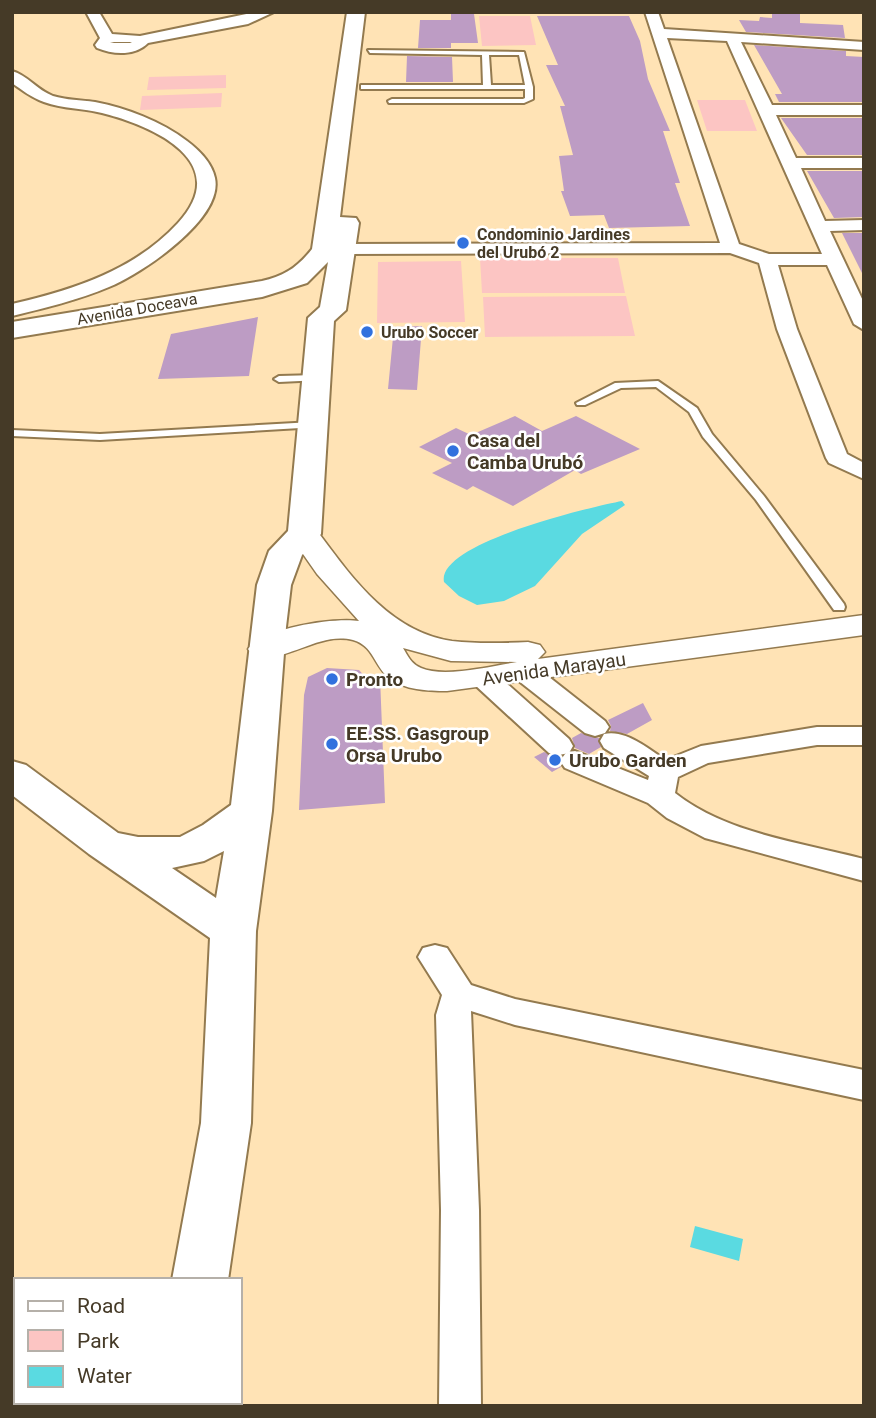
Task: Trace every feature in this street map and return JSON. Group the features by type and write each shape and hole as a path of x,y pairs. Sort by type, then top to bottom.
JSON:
{"main road":[{"path":"336,289 318,287 311,284 305,276 324,250 356,12"},
{"path":"200,1278 226,1123 233,931 251,811 263,662 274,585 286,551 304,534 321,318 333,310 370,51 373,12"},
{"name":"Avenida Doceava","path":"12,330 198,305 248,295 305,276"},
{"name":"Avenida Doceava","path":"248,295 297,293 313,304 321,318"},
{"path":"12,774 104,844 233,931"},
{"path":"104,844 147,855 178,854 214,841 251,811"}],"street":[{"path":"92,12 108,39 102,45 120,49 138,46 141,40 248,20 268,12"},
{"path":"651,12 729,242"},
{"path":"659,33 864,46"},
{"path":"732,38 864,324"},
{"path":"12,75 44,97 106,109 173,137 203,165 207,178 207,189 194,216 141,265 102,286 12,310"},
{"path":"767,110 864,110"},
{"path":"790,163 864,163"},
{"path":"817,226 864,226"},
{"path":"344,243 729,242 767,260 833,259"},
{"path":"767,260 787,329 826,435 837,458 864,472"},
{"name":"Avenida Marayau","path":"304,534 336,580 365,611 399,637 444,652 485,655 534,652 856,611"},
{"name":"Avenida Marayau","path":"263,662 354,650 392,660 408,676 419,679 485,679 856,611"},
{"path":"525,672 662,784 678,811 716,831 864,870"},
{"path":"485,679 567,753 662,784"},
{"path":"662,784 701,755 817,736 864,736"},
{"path":"435,957 459,994 515,1012 622,1036 770,1063 864,1085"},
{"path":"459,994 453,1015 459,1197 460,1406"}],"lane":[{"path":"370,51 522,52 529,87 529,99 524,101 392,100"},
{"path":"485,52 487,87"},
{"path":"364,87 529,87"},
{"path":"279,379 317,378"},
{"path":"581,403 619,385 658,384 670,392 692,410 706,435 856,611"},
{"path":"12,433 100,436 313,425"}],"green space":[{"path":"479,16 530,16 536,45 482,46"},
{"path":"226,75 226,88 147,90 149,77"},
{"path":"222,93 221,107 140,110 142,96"},
{"path":"697,100 745,100 757,131 707,131"},
{"path":"480,258 618,258 625,293 482,293"},
{"path":"461,261 465,322 377,323 378,262"},
{"path":"626,296 635,336 485,337 483,297"}],"water":[{"path":"622,501 625,505 582,534 535,586 504,601 477,605 459,596 444,582 448,568 464,554 489,541 550,519"},
{"path":"695,1226 743,1239 739,1261 690,1247"}],"building":[{"path":"772,12 800,12 800,23 843,25 845,38 746,32 739,20 759,21 760,17 772,18"},
{"path":"451,14 474,14 478,43 451,43 451,48 418,48 420,20 451,20"},
{"path":"537,16 629,16 640,41 648,79 670,131 663,131 680,183 675,183 690,226 609,228 604,215 570,216 561,191 564,191 559,156 573,155 560,106 565,106 546,65 558,65"},
{"path":"754,45 846,51 846,56 864,57 864,102 779,102 775,94 782,94"},
{"path":"407,56 452,57 453,82 406,82"},
{"path":"781,118 864,118 864,155 807,155"},
{"path":"807,171 864,171 864,217 834,218"},
{"path":"842,233 864,233 864,277"},
{"path":"258,317 249,376 158,379 171,334"},
{"path":"422,326 417,390 388,389 394,327"},
{"path":"515,416 542,431 576,416 640,449 581,474 575,470 513,506 473,486 467,490 432,473 452,463 419,447 456,428 471,435"},
{"path":"327,668 359,670 367,679 380,677 385,803 299,810 304,695 308,677"},
{"path":"643,703 652,720 627,734 610,731 608,720"},
{"path":"581,733 599,738 601,747 589,754 575,748 572,738"},
{"path":"544,752 559,758 557,761 561,767 552,772 534,757"}],"place":[{"name":"Condominio Jardines del Urubó 2","path":"463,243"},
{"name":"Urubo Soccer","path":"367,332"},
{"name":"Casa del Camba Urubó","path":"453,451"},
{"name":"Pronto","path":"332,679"},
{"name":"EE.SS. Gasgroup Orsa Urubo","path":"332,744"},
{"name":"Urubo Garden","path":"555,760"}]}
